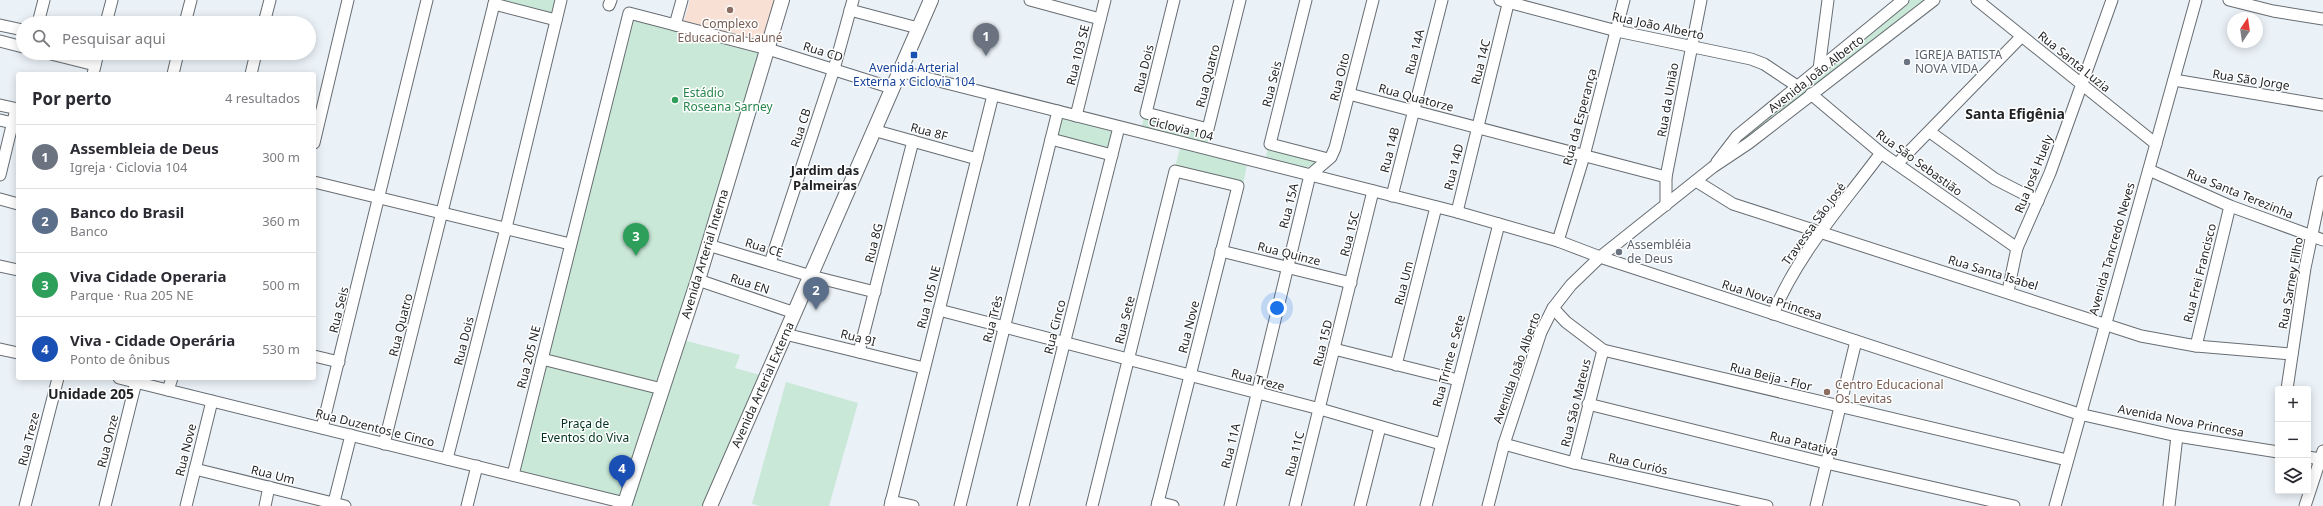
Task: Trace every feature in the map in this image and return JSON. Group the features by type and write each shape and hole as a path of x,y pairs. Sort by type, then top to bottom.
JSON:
{"main road":[{"name":"Avenida Arterial Interna","path":"624,505 698,280 782,0"},
{"name":"Avenida Arterial Externa","path":"710,506 931,0"}],"street":[{"path":"108,16 112,0"},
{"path":"187,16 191,0"},
{"path":"266,16 270,0"},
{"path":"316,135 348,0"},
{"name":"Rua Seis","path":"322,428 380,198 427,0"},
{"name":"Rua Dois","path":"447,459 506,228 561,0"},
{"path":"682,0 675,25 768,49"},
{"name":"Rua 103 SE","path":"1076,116 1105,0"},
{"name":"Rua Dois","path":"1174,0 1146,113 1178,121"},
{"name":"Rua Quatro","path":"1178,121 1208,129 1240,0"},
{"name":"Rua Seis","path":"1306,0 1270,144 1328,159"},
{"name":"Rua Oito","path":"1310,175 1328,159 1335,148 1373,0"},
{"name":"Rua 14A","path":"1414,111 1442,0"},
{"name":"Rua da Esperança","path":"1558,241 1584,156 1624,0"},
{"name":"Rua da União","path":"1666,204 1666,178 1690,46 1701,0"},
{"path":"1819,69 1828,0"},
{"name":"Avenida João Alberto","path":"1713,166 1737,136 1903,0"},
{"name":"Avenida João Alberto","path":"1488,506 1504,444 1541,332 1553,308 1571,285 1600,257 1713,166 1749,143 1934,0"},
{"name":"Rua Santa Luzia","path":"1977,0 2156,144"},
{"name":"Rua José Huely","path":"2008,291 2017,248 2038,201 2082,86 2112,0"},
{"name":"Avenida Tancredo Neves","path":"2055,506 2079,414 2196,0"},
{"path":"2228,0 2273,11 2323,19"},
{"path":"40,16 44,1"},
{"path":"1034,1 1100,19"},
{"name":"Rua João Alberto","path":"1506,1 1616,31 1750,59 1764,64 1797,86"},
{"name":"Rua 14C","path":"1478,128 1506,1"},
{"name":"Rua Quatro","path":"384,444 495,2 556,20"},
{"path":"852,5 918,28"},
{"name":"Rua CB","path":"770,263 834,69 852,5"},
{"name":"Rua 205 NE","path":"513,475 629,13 675,25"},
{"path":"0,25 16,28"},
{"path":"1897,164 1930,132 2021,36"},
{"path":"0,41 16,45"},
{"name":"Rua CD","path":"768,49 892,88"},
{"path":"66,60 94,70 96,60"},
{"path":"173,72 176,60"},
{"path":"251,72 254,60"},
{"name":"Ciclovia 104","path":"899,71 1457,212"},
{"name":"Rua São Jorge","path":"2174,80 2323,105"},
{"name":"Rua Quatorze","path":"1349,94 1478,128"},
{"name":"Rua São Sebastião","path":"1811,94 1881,153 2017,248"},
{"name":"Rua 105 NE","path":"891,503 993,95"},
{"path":"0,105 16,109"},
{"name":"Rua 14B","path":"1392,196 1414,111"},
{"path":"0,175 16,112"},
{"name":"Rua Três","path":"960,506 1058,112"},
{"path":"0,120 13,123"},
{"name":"Rua Cinco","path":"1023,506 1119,127"},
{"path":"1478,128 1666,178"},
{"name":"Rua 14D","path":"1457,212 1478,128"},
{"name":"Rua 8F","path":"873,130 977,159"},
{"path":"1930,132 1995,179 2038,201"},
{"path":"1051,139 1112,155"},
{"name":"Rua 8G","path":"859,352 914,141"},
{"name":"Travessa São José","path":"1773,314 1782,292 1821,234 1881,153"},
{"name":"Rua Santa Terezinha","path":"2149,170 2230,206 2318,238"},
{"name":"Rua Sete","path":"1092,506 1175,171 1206,178"},
{"name":"Rua 15A","path":"1257,393 1310,175"},
{"name":"Rua Nove","path":"1158,504 1238,186 1206,178"},
{"name":"Rua Santa Isabel","path":"1696,181 1721,198 1733,204 1821,234 2008,291 2141,336 2196,346 2292,354"},
{"path":"316,182 570,244"},
{"name":"Rua Sarney Filho","path":"2287,386 2292,354 2318,238 2323,182"},
{"name":"Rua 15C","path":"1351,283 1373,191"},
{"path":"0,200 16,204"},
{"name":"Rua Frei Francisco","path":"2196,346 2230,206"},
{"name":"Rua Um","path":"1396,365 1436,207"},
{"name":"Rua Nova Princesa","path":"1457,212 1558,241 1600,257 2079,414"},
{"name":"Rua Trinte e Sete","path":"1426,506 1499,224"},
{"name":"Rua CE","path":"708,245 811,276 875,292"},
{"name":"Rua Quinze","path":"1221,251 1351,283"},
{"path":"0,266 16,270"},
{"name":"Rua EN","path":"698,280 795,313"},
{"name":"Rua 15D","path":"1320,409 1351,283"},
{"name":"Rua Beija - Flor","path":"1553,308 1571,326 1603,350 2067,460"},
{"name":"Rua Treze","path":"939,310 1320,409 1441,444"},
{"name":"Rua 9I","path":"785,334 924,368"},
{"path":"1816,506 1839,406 1856,341"},
{"path":"0,348 16,352"},
{"path":"1334,349 1458,380"},
{"name":"Rua São Mateus","path":"1574,463 1603,350"},
{"path":"316,356 339,362"},
{"path":"542,359 662,389"},
{"name":"Rua Treze","path":"26,506 58,380"},
{"name":"Rua Duzentos e Cinco","path":"128,380 513,475 624,505"},
{"path":"168,390 171,380"},
{"name":"Rua Onze","path":"105,506 136,382"},
{"name":"Rua 11A","path":"1230,506 1257,393"},
{"name":"Rua Nove","path":"186,506 212,401"},
{"name":"Rua Patativa","path":"1588,404 1826,463 2014,506"},
{"name":"Rua 11C","path":"1295,506 1320,409"},
{"name":"Avenida Nova Princesa","path":"2079,414 2177,436 2275,450"},
{"path":"1360,506 1380,427"},
{"path":"333,505 351,435"},
{"path":"2169,506 2177,436"},
{"name":"Rua Curiós","path":"1504,444 1574,463 1767,506"},
{"path":"2305,506 2322,455 2311,457"},
{"path":"467,506 477,466"},
{"name":"Rua Um","path":"195,469 269,487 333,505 345,506"},
{"path":"265,506 269,487"},
{"path":"891,503 913,506"},
{"path":"1158,504 1173,506"}],"shaded area":[{"name":"Complexo Educacional Launé","path":"690,0 775,0 765,41 684,21"}],"green space":[{"path":"496,0 563,0 559,17"},
{"path":"1908,0 1926,0 1724,158 1741,137"},
{"path":"634,20 762,53 660,383 546,357"},
{"path":"1060,117 1115,132 1111,151 1055,136"},
{"path":"1144,117 1209,134 1207,147 1141,130"},
{"path":"1180,148 1247,165 1243,185 1175,167"},
{"path":"1268,148 1319,161 1307,167 1286,166 1265,160"},
{"path":"683,340 740,355 735,368 760,375 704,506 629,506"},
{"name":"Praça de Eventos do Viva","path":"545,363 656,392 621,499 518,473"},
{"path":"786,382 858,403 829,506 759,506 752,504"}],"place":[{"name":"Complexo Educacional Launé","path":"730,10"},
{"name":"Avenida Arterial Externa x Ciclovia 104","path":"914,55"},
{"name":"Assembleia de Deus","path":"986,56"},
{"name":"IGREJA BATISTA NOVA VIDA","path":"1907,62"},
{"name":"Estádio Roseana Sarney","path":"675,100"},
{"name":"Assembléia de Deus","path":"1619,252"},
{"name":"Viva Cidade Operaria","path":"636,256"},
{"name":"Banco do Brasil","path":"816,310"},
{"name":"Centro Educacional Os Levitas","path":"1827,392"},
{"name":"Viva - Cidade Operária","path":"622,488"}],"district":[{"name":"Santa Efigênia","path":"2015,114"},
{"name":"Jardim das Palmeiras","path":"825,178"},
{"name":"Unidade 205","path":"91,394"}]}
